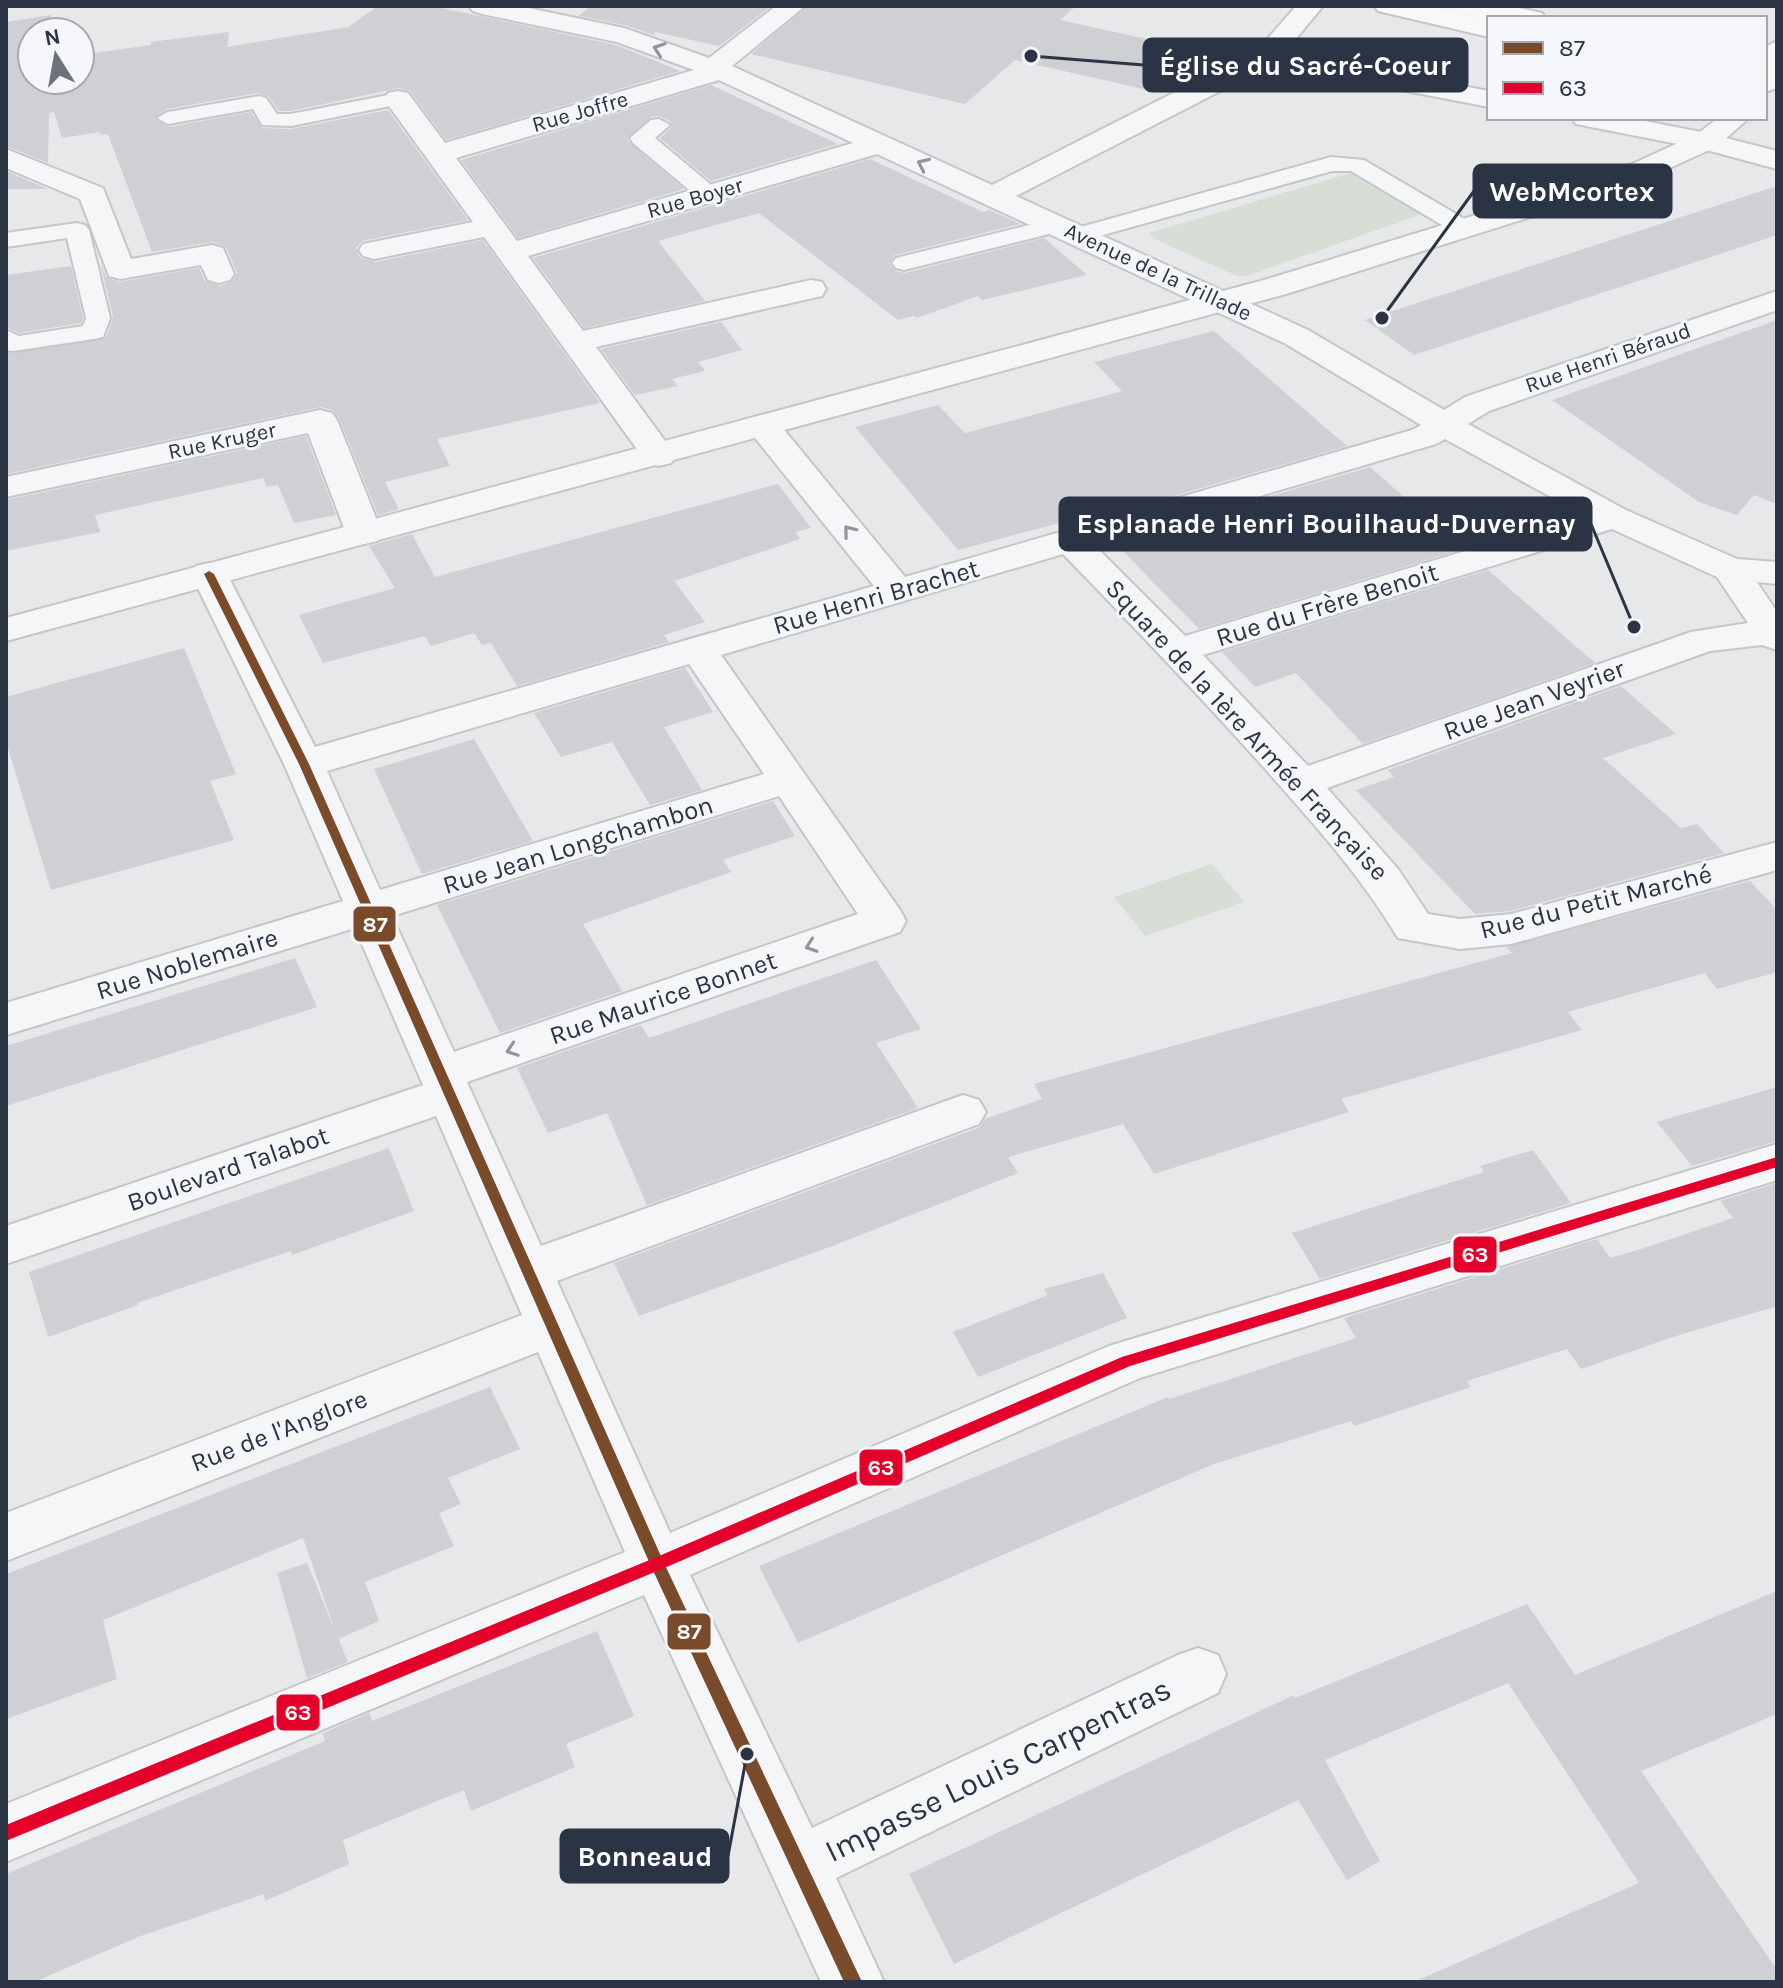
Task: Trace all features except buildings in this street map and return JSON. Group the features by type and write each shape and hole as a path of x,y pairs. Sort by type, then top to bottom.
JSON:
{"main road":[{"path":"1387,6 1487,29"},
{"path":"1472,6 1523,16"}],"street":[{"name":"Avenue de la Trillade","path":"482,6 624,36 717,69 1297,337 1443,424 1614,517 1730,569"},
{"path":"717,69 792,6"},
{"path":"994,196 1267,56 1310,6"},
{"path":"1267,56 1487,99"},
{"name":"Rue Joffre","path":"438,154 717,69"},
{"path":"398,99 659,456"},
{"path":"1596,120 1706,141 1777,160"},
{"path":"6,630 1223,302 1622,179 1706,141 1732,120"},
{"name":"Rue Boyer","path":"510,252 879,144"},
{"path":"6,158 93,194 120,270 212,254 219,274"},
{"path":"374,250 491,227"},
{"path":"575,342 811,289"},
{"name":"Rue Henri Béraud","path":"1443,424 1477,404 1777,300"},
{"name":"Rue Kruger","path":"6,487 320,420 364,533"},
{"name":"Rue Henri Brachet","path":"304,764 1424,437 1443,424"},
{"path":"764,427 898,591"},
{"name":"Rue du Frère Benoit","path":"1179,650 1614,517"},
{"name":"Square de la 1ère Armée Française","path":"1070,541 1179,650 1301,783 1400,898 1413,927"},
{"path":"1730,569 1777,573"},
{"path":"1730,569 1774,636"},
{"path":"209,574 304,764 657,1564 853,1982"},
{"name":"Rue Jean Veyrier","path":"1301,783 1704,640 1774,636"},
{"path":"698,649 788,780"},
{"name":"Rue Jean Longchambon","path":"368,909 788,780"},
{"name":"Rue Maurice Bonnet","path":"446,1084 885,921 788,780"},
{"name":"Rue du Petit Marché","path":"1413,927 1460,934 1511,929 1777,856"},
{"name":"Rue Noblemaire","path":"6,1019 368,909"},
{"name":"Boulevard Talabot","path":"6,1245 446,1084"},
{"path":"528,1271 963,1112"},
{"path":"6,1833 657,1564 1127,1361 1777,1162"},
{"name":"Rue de l'Anglore","path":"6,1537 552,1325"},
{"name":"Impasse Louis Carpentras","path":"799,1865 1198,1674"}],"lane":[{"path":"1438,6 1487,16"},
{"path":"168,118 259,102 270,120 291,120 398,99"},
{"path":"659,125 641,138 708,194"},
{"path":"904,263 1067,230 1331,164 1356,165 1465,229"},
{"path":"6,240 77,230 98,318 94,332 13,344 6,337"}],"shaded area":[{"path":"1354,172 1422,214 1249,275 1237,276 1157,240 1149,233"},
{"path":"1212,864 1244,902 1145,936 1114,897"}],"transit line":[{"name":"87","path":"209,574 304,764 657,1564 853,1982"},
{"name":"63","path":"6,1833 657,1564 1127,1361 1777,1162"}],"place":[{"name":"Église du Sacré-Coeur","path":"1031,56"},
{"name":"WebMcortex","path":"1382,318"},
{"name":"Esplanade Henri Bouilhaud-Duvernay","path":"1634,627"},
{"name":"Bonneaud","path":"747,1754"}]}
